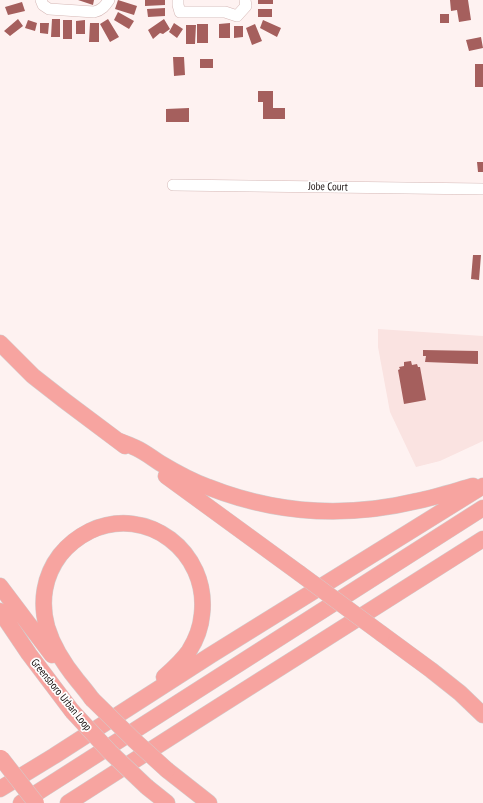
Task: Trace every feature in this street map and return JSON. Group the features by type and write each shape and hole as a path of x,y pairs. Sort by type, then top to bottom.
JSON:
{"highway":[{"path":"0,343 33,376 65,401 431,670 460,693 483,715"},
{"path":"117,440 138,449 182,476 208,487 237,498 260,504 303,511 336,512 375,509 417,501 483,484"},
{"path":"0,789 483,484"},
{"path":"21,803 483,508"},
{"path":"136,703 140,694 175,667 195,640 202,618 202,588 197,572 189,558 170,539 153,529 135,524 109,525 95,529 80,536 61,553 55,561 47,579 44,597 45,618 51,637 62,659 92,699 167,770 209,803"},
{"path":"68,803 483,539"},
{"path":"0,586 68,676 84,694 92,699"},
{"name":"Greensboro Urban Loop","path":"0,611 29,654 72,711 110,752 147,787 167,803"},
{"path":"0,758 36,803"}],"street":[{"path":"42,0 43,5 49,9 94,12 101,10 109,0"},
{"path":"178,0 180,12 225,12 237,16 246,6 245,0"},
{"name":"Jobe Court","path":"173,185 483,189"}],"shaded area":[{"path":"378,329 483,336 483,441 440,461 416,467 390,412 378,347"}],"building":[{"path":"78,0 94,0 93,5"},
{"path":"118,0 137,6 134,15 115,9"},
{"path":"145,0 165,0 165,5 145,6"},
{"path":"258,0 273,0 273,4 258,4"},
{"path":"450,0 468,0 471,20 459,22 457,10 451,11"},
{"path":"22,2 25,11 8,15 5,7"},
{"path":"165,8 165,16 148,17 147,9"},
{"path":"258,9 272,9 272,17 258,17"},
{"path":"118,12 134,21 129,29 114,20"},
{"path":"440,14 449,14 449,23 440,23"},
{"path":"18,19 23,26 10,36 4,31"},
{"path":"52,19 60,19 60,37 51,37"},
{"path":"108,19 119,37 110,42 100,24"},
{"path":"164,19 170,29 163,34 160,33 153,39 148,30"},
{"path":"28,20 37,23 35,31 25,28"},
{"path":"63,20 72,20 72,39 63,39"},
{"path":"85,20 85,34 76,34 76,21"},
{"path":"263,20 281,28 277,37 260,28"},
{"path":"40,23 49,23 48,34 40,33"},
{"path":"90,23 99,23 99,42 89,42"},
{"path":"174,23 183,29 177,38 169,32"},
{"path":"230,23 230,38 219,38 219,24"},
{"path":"197,24 208,24 208,43 197,43"},
{"path":"255,24 262,41 252,45 246,28"},
{"path":"186,25 196,25 195,44 186,44"},
{"path":"234,26 243,26 243,37 234,38"},
{"path":"481,37 483,48 469,51 466,40"},
{"path":"173,57 184,57 185,75 174,76"},
{"path":"200,59 213,59 213,68 200,68"},
{"path":"475,64 483,64 483,87 475,87"},
{"path":"258,91 273,91 273,108 285,108 285,119 263,119 263,102 258,102"},
{"path":"189,108 189,122 166,122 166,109"},
{"path":"477,162 483,162 483,172 478,172"},
{"path":"473,255 481,255 479,280 471,279"},
{"path":"423,350 478,351 478,364 425,362 426,356 423,356"},
{"path":"411,361 412,365 417,364 418,367 420,367 426,400 404,404 398,370 400,369 399,367 404,366 404,362"}]}
